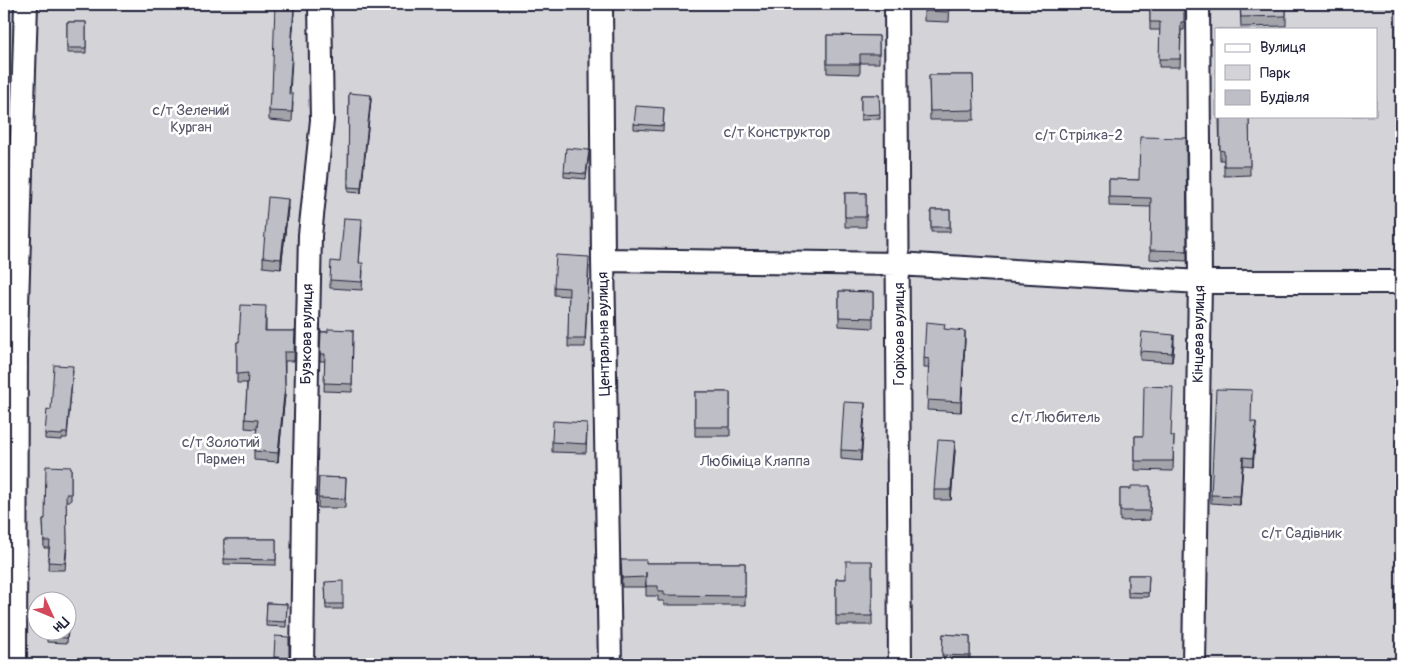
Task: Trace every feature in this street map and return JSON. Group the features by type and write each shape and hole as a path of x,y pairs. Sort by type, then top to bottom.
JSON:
{"street":[{"path":"15,664 16,339 26,4"},
{"name":"Бузкова вулиця","path":"302,664 310,235 322,120 320,4"},
{"name":"Центральна вулиця","path":"601,4 610,664"},
{"name":"Горіхова вулиця","path":"896,4 900,664"},
{"name":"Кінцева вулиця","path":"1194,664 1200,282 1198,4"},
{"path":"603,260 898,264 1200,282 1401,282"}],"green space":[{"path":"4,4 1401,4 1401,664 4,664"}],"building":[{"path":"924,4 950,4 949,12 924,11"},
{"path":"1150,4 1184,4 1184,22 1181,22 1180,59 1159,59 1160,22 1150,22"},
{"path":"1240,4 1286,4 1286,16 1241,17"},
{"path":"275,5 294,7 289,94 293,94 292,112 269,111 270,92 272,93"},
{"path":"67,22 86,22 86,48 67,48"},
{"path":"827,35 879,36 879,54 860,54 860,64 827,64"},
{"path":"929,75 973,75 974,110 930,111"},
{"path":"349,93 371,95 361,188 348,187"},
{"path":"861,95 879,95 880,114 861,115"},
{"path":"636,106 664,108 663,126 634,124"},
{"path":"1220,118 1249,118 1250,166 1224,166 1224,151 1220,150"},
{"path":"1140,137 1186,138 1187,251 1150,250 1151,198 1109,197 1109,179 1139,180"},
{"path":"566,148 589,150 586,174 564,172"},
{"path":"845,193 866,193 866,217 845,217"},
{"path":"268,197 288,199 281,259 263,257"},
{"path":"931,210 950,210 950,227 931,227"},
{"path":"344,218 362,219 359,263 363,263 362,282 330,280 331,261 340,262"},
{"path":"556,255 589,257 585,339 568,339 569,288 554,287"},
{"path":"839,291 873,292 873,318 839,317"},
{"path":"241,305 266,306 265,331 295,331 294,352 284,352 285,386 278,453 254,451 258,420 245,419 248,373 237,374 237,342 239,342"},
{"path":"926,322 945,324 944,329 965,331 961,402 927,400 929,359 924,358"},
{"path":"328,329 353,330 352,384 324,383 325,354 320,354 321,332 328,332"},
{"path":"1142,332 1174,335 1172,353 1140,351"},
{"path":"54,365 73,366 67,433 62,433 62,435 45,434 47,409 51,410"},
{"path":"1144,386 1173,387 1171,436 1174,436 1173,461 1135,461 1135,436 1143,436"},
{"path":"1216,389 1252,390 1251,422 1256,422 1253,458 1243,457 1240,496 1211,495"},
{"path":"695,392 730,392 730,427 695,427"},
{"path":"844,402 865,403 861,451 841,450"},
{"path":"553,421 587,423 586,444 552,442"},
{"path":"938,440 955,441 951,490 934,490"},
{"path":"46,466 71,467 71,494 66,494 67,540 65,563 48,562 50,541 44,541 43,519 45,519"},
{"path":"319,477 346,478 345,499 318,498"},
{"path":"1131,486 1150,486 1150,511 1120,511 1120,489 1131,489"},
{"path":"224,539 276,539 276,560 224,559"},
{"path":"621,560 646,560 646,563 745,563 745,596 664,595 664,591 658,591 658,586 646,586 646,577 622,578"},
{"path":"846,561 872,561 872,616 836,616 836,579 846,579"},
{"path":"1128,575 1149,575 1148,593 1128,592"},
{"path":"343,581 343,604 326,604 325,582"},
{"path":"267,603 287,604 286,622 266,621"},
{"path":"943,634 970,636 970,656 942,655"},
{"path":"275,636 289,637 289,658 274,657"}],"park label":[{"name":"с/т Зелений Курган","path":"191,118"},
{"name":"с/т Конструктор","path":"777,132"},
{"name":"с/т Стрілка-2","path":"1079,135"},
{"name":"с/т Любитель","path":"1056,417"},
{"name":"с/т Золотий Пармен","path":"221,450"},
{"name":"Любіміца Клаппа","path":"755,461"},
{"name":"с/т Садівник","path":"1302,533"}]}
